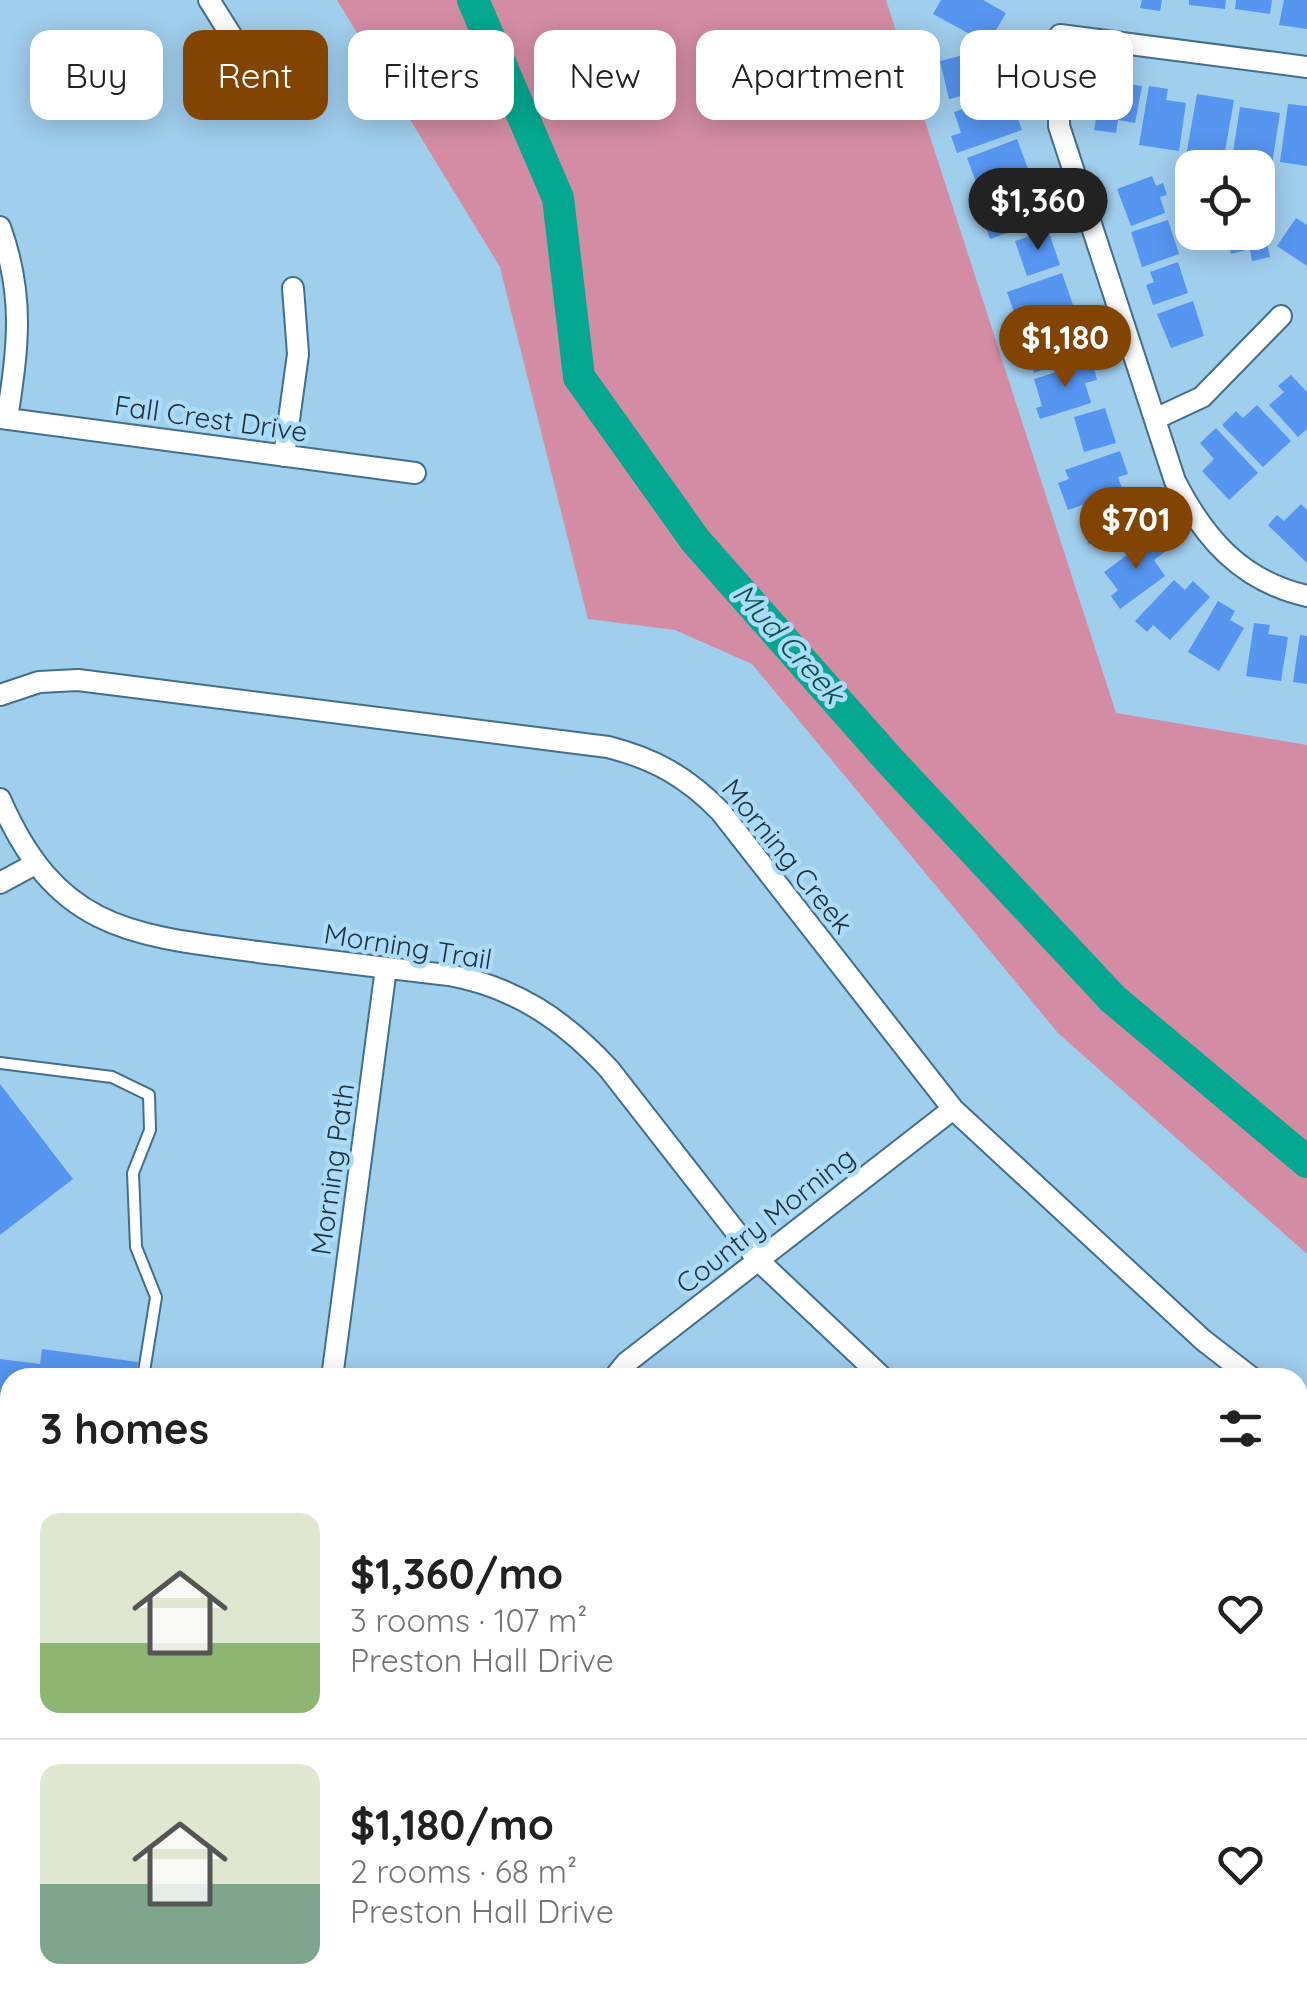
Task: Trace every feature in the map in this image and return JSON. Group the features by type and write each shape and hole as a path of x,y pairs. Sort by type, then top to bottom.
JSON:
{"street":[{"path":"210,0 228,30"},
{"path":"1304,595 1248,572 1208,538 1175,480 1060,126 1060,35 1307,67"},
{"path":"0,226 10,253 20,330 3,418"},
{"path":"284,456 298,354 293,288"},
{"path":"1155,419 1202,397 1281,316"},
{"name":"Fall Crest Drive","path":"3,418 416,473"},
{"name":"Morning Creek","path":"0,695 38,682 78,680 608,747 650,758 695,785 721,812 953,1109 1203,1340 1239,1368"},
{"name":"Morning Trail","path":"0,799 35,864 85,910 134,932 449,974 493,986 563,1024 609,1069 758,1260 872,1368"},
{"path":"0,882 35,864"},
{"name":"Morning Path","path":"333,1368 386,968"},
{"name":"Country Morning","path":"626,1368 953,1109"}],"lane":[{"path":"0,1063 112,1077 149,1094 150,1130 133,1173 136,1247 156,1297 145,1368"}],"shaded area":[{"path":"337,0 886,0 896,30 696,30 696,120 925,120 1116,713 1307,745 1307,1254 1058,1033 752,664 675,630 588,619 500,267 410,120 514,120 514,30 355,30"}],"building":[{"path":"941,0 983,0 1006,13 996,30 962,30 933,14"},
{"path":"1142,0 1162,0 1160,11 1140,8"},
{"path":"1189,0 1226,0 1225,9 1189,5"},
{"path":"1236,0 1272,0 1270,14 1235,9"},
{"path":"1284,0 1307,0 1307,29 1279,25"},
{"path":"960,56 960,96 949,99 940,61"},
{"path":"1133,85 1142,86 1135,123 1118,120 1133,120"},
{"path":"1149,86 1168,89 1166,100 1186,103 1179,150 1139,145"},
{"path":"1197,94 1234,100 1225,150 1187,150"},
{"path":"1288,104 1307,106 1307,166 1280,162"},
{"path":"1240,107 1280,113 1274,150 1233,150"},
{"path":"960,110 960,120 1018,120 1022,130 957,153 951,136 961,133 954,112"},
{"path":"1096,120 1118,120 1116,133 1094,130"},
{"path":"1017,139 1031,177 981,195 967,158"},
{"path":"1152,176 1156,186 1163,183 1167,195 1160,197 1165,213 1131,226 1117,189"},
{"path":"1033,184 1041,208 1032,212 1036,223 990,239 977,203"},
{"path":"1296,218 1307,225 1307,266 1277,246"},
{"path":"1168,220 1179,254 1142,267 1131,232"},
{"path":"1048,230 1060,265 1027,276 1015,241"},
{"path":"1250,250 1268,250 1270,257 1252,261"},
{"path":"1178,262 1188,293 1153,305 1146,285 1154,282 1150,272"},
{"path":"1062,273 1074,308 1019,327 1007,292"},
{"path":"1193,301 1204,336 1171,348 1157,314"},
{"path":"1076,316 1089,354 1034,373 1030,361 1037,359 1028,333"},
{"path":"1092,361 1097,380 1085,383 1091,403 1040,419 1036,408 1042,406 1034,379"},
{"path":"1291,375 1307,392 1307,429 1298,437 1269,405 1284,392 1278,386"},
{"path":"1257,405 1291,441 1263,467 1222,425 1236,411 1243,418"},
{"path":"1105,408 1116,443 1084,452 1074,417"},
{"path":"1216,428 1258,473 1229,500 1202,471 1214,459 1200,443"},
{"path":"1120,451 1128,474 1118,477 1123,491 1068,510 1058,483 1069,479 1065,470"},
{"path":"1123,501 1130,518 1143,512 1150,530 1105,550 1100,540 1089,544 1082,529 1092,525 1088,516"},
{"path":"1301,504 1307,510 1307,563 1268,525 1277,515 1284,521"},
{"path":"1154,535 1166,551 1154,560 1165,576 1120,609 1111,596 1118,590 1104,572"},
{"path":"1174,580 1185,590 1193,581 1210,597 1170,640 1153,625 1147,632 1135,621"},
{"path":"1218,601 1235,611 1230,620 1244,628 1219,671 1188,652"},
{"path":"1254,623 1270,625 1268,634 1288,637 1281,681 1246,676"},
{"path":"1300,635 1307,636 1307,684 1293,682"},
{"path":"0,1084 73,1179 0,1235"},
{"path":"42,1349 138,1362 137,1368 0,1368 0,1359 40,1364"}],"waterway":[{"name":"Mud Creek","path":"473,0 558,198 579,377 695,540 891,762 1113,999 1307,1162"}]}
